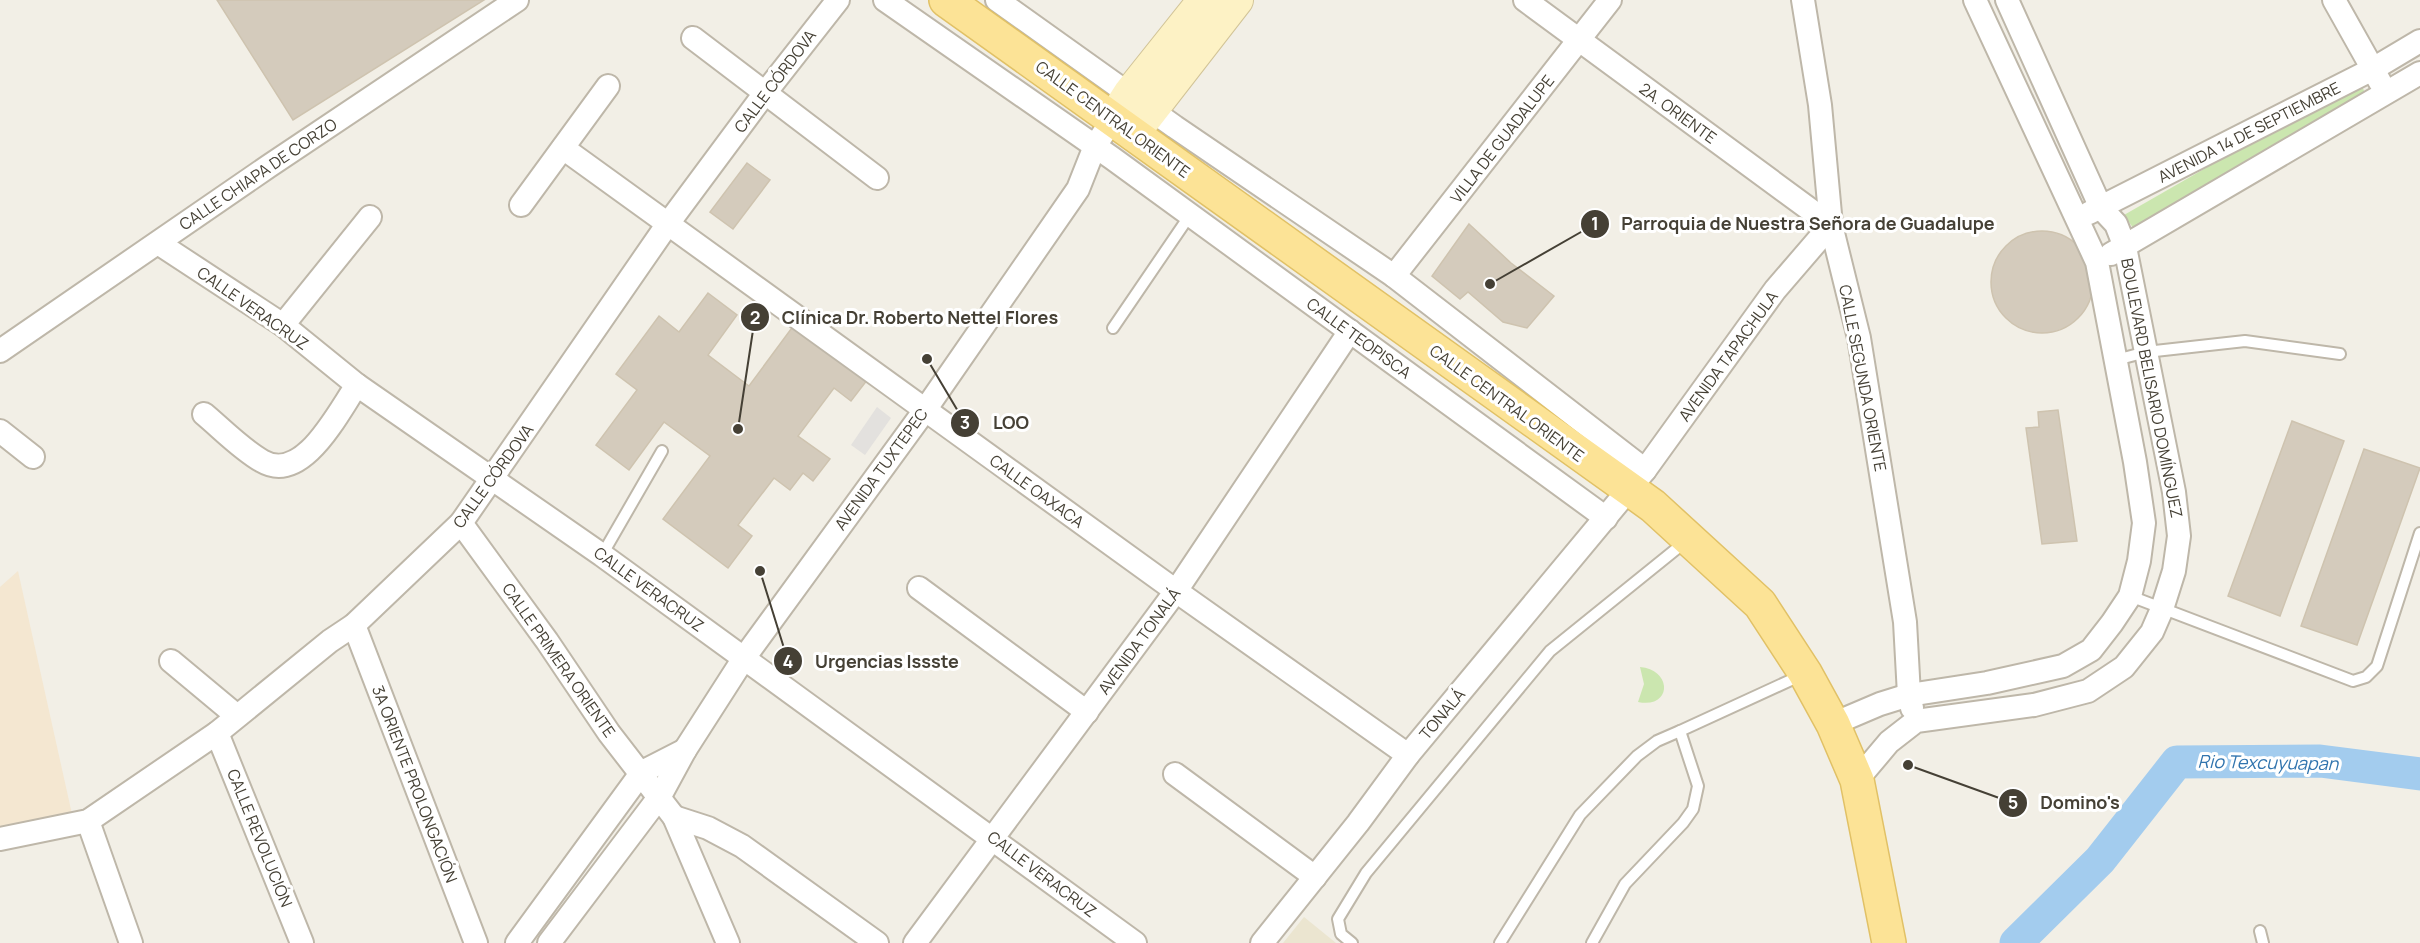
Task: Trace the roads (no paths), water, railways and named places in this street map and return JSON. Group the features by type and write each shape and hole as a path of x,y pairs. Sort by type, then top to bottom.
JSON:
{"main road":[{"name":"CALLE CENTRAL ORIENTE","path":"946,0 1131,114 1637,480 1653,506 1760,604 1805,673 1833,724 1857,780 1889,943"},
{"path":"1131,114 1204,0"},
{"path":"1131,114 1237,0"}],"street":[{"name":"CALLE CHIAPA DE CORZO","path":"0,351 517,0"},
{"name":"CALLE CÓRDOVA","path":"0,839 88,821 217,733 354,624 461,524 668,225 765,93 838,0"},
{"name":"CALLE TEOPISCA","path":"885,0 1103,152 1606,518"},
{"path":"998,0 1131,114 1394,276 1637,480"},
{"name":"2A. ORIENTE","path":"1525,0 1831,225"},
{"name":"VILLA DE GUADALUPE","path":"1394,276 1610,0"},
{"name":"CALLE SEGUNDA ORIENTE","path":"1803,0 1820,105 1831,225 1859,338 1905,622 1909,695 1916,721"},
{"name":"BOULEVARD BELISARIO DOMÍNGUEZ","path":"1833,724 1880,704 1909,695 1987,683 2063,666 2091,650 2130,596 2139,561 2144,523 2135,462 2097,262 1976,0"},
{"name":"BOULEVARD BELISARIO DOMÍNGUEZ","path":"1916,721 2034,705 2088,691 2124,667 2151,632 2162,609 2174,571 2179,536 2174,492 2124,247 2116,224 2102,208 2007,0"},
{"path":"2334,0 2385,94"},
{"path":"693,38 877,178"},
{"name":"AVENIDA 14 DE SEPTIEMBRE","path":"2075,218 2102,208 2373,69 2420,41"},
{"name":"AVENIDA 14 DE SEPTIEMBRE","path":"2097,262 2420,73"},
{"path":"521,205 608,86"},
{"name":"AVENIDA TUXTEPEC","path":"549,943 660,796 685,750 744,658 925,410 1131,114"},
{"name":"CALLE OAXACA","path":"563,148 1176,591 1408,755"},
{"path":"283,325 370,217"},
{"name":"AVENIDA TAPACHULA","path":"1637,480 1775,290 1831,225"},
{"name":"CALLE VERACRUZ","path":"158,243 283,325 357,385 602,555 1135,943"},
{"name":"AVENIDA TONALÁ","path":"915,943 1176,591 1350,331"},
{"path":"204,414 262,461 281,467 311,451 357,385"},
{"path":"0,432 33,457"},
{"path":"2135,462 2167,457"},
{"name":"TONALÁ","path":"1262,943 1408,755 1637,480"},
{"name":"CALLE PRIMERA ORIENTE","path":"461,524 547,641 609,732 642,772 674,817 728,943"},
{"path":"919,588 1087,712"},
{"name":"3A ORIENTE PROLONGACIÓN","path":"354,624 476,943"},
{"path":"171,661 237,716"},
{"path":"1857,780 1878,753 1916,721"},
{"name":"CALLE REVOLUCIÓN","path":"217,733 302,943"},
{"path":"517,943 642,772 685,750"},
{"path":"1175,774 1315,877"},
{"path":"674,817 708,828 742,846 877,943"},
{"path":"88,821 131,943"}],"lane":[{"path":"1113,328 1190,215"},
{"path":"2116,360 2146,352 2245,341 2340,354"},
{"path":"602,555 662,451"},
{"path":"2130,596 2353,681 2366,677 2377,666 2420,533"},
{"path":"1352,943 1341,934 1338,919 1366,873 1550,651 1690,538"},
{"path":"1500,943 1580,815 1637,756 1657,741 1805,673"},
{"path":"1592,943 1626,884 1683,824 1693,809 1698,786 1680,731"},
{"path":"2260,931 2263,943"}],"waterway":[{"name":"Rio Texcuyuapan","path":"2016,943 2100,860 2177,762 2320,761 2420,774"}],"place":[{"name":"Parroquia de Nuestra Señora de Guadalupe","path":"1490,284"},
{"name":"LOO","path":"927,359"},
{"name":"Clínica Dr. Roberto Nettel Flores","path":"738,429"},
{"name":"Urgencias Issste","path":"760,571"},
{"name":"Domino's","path":"1908,765"}]}
